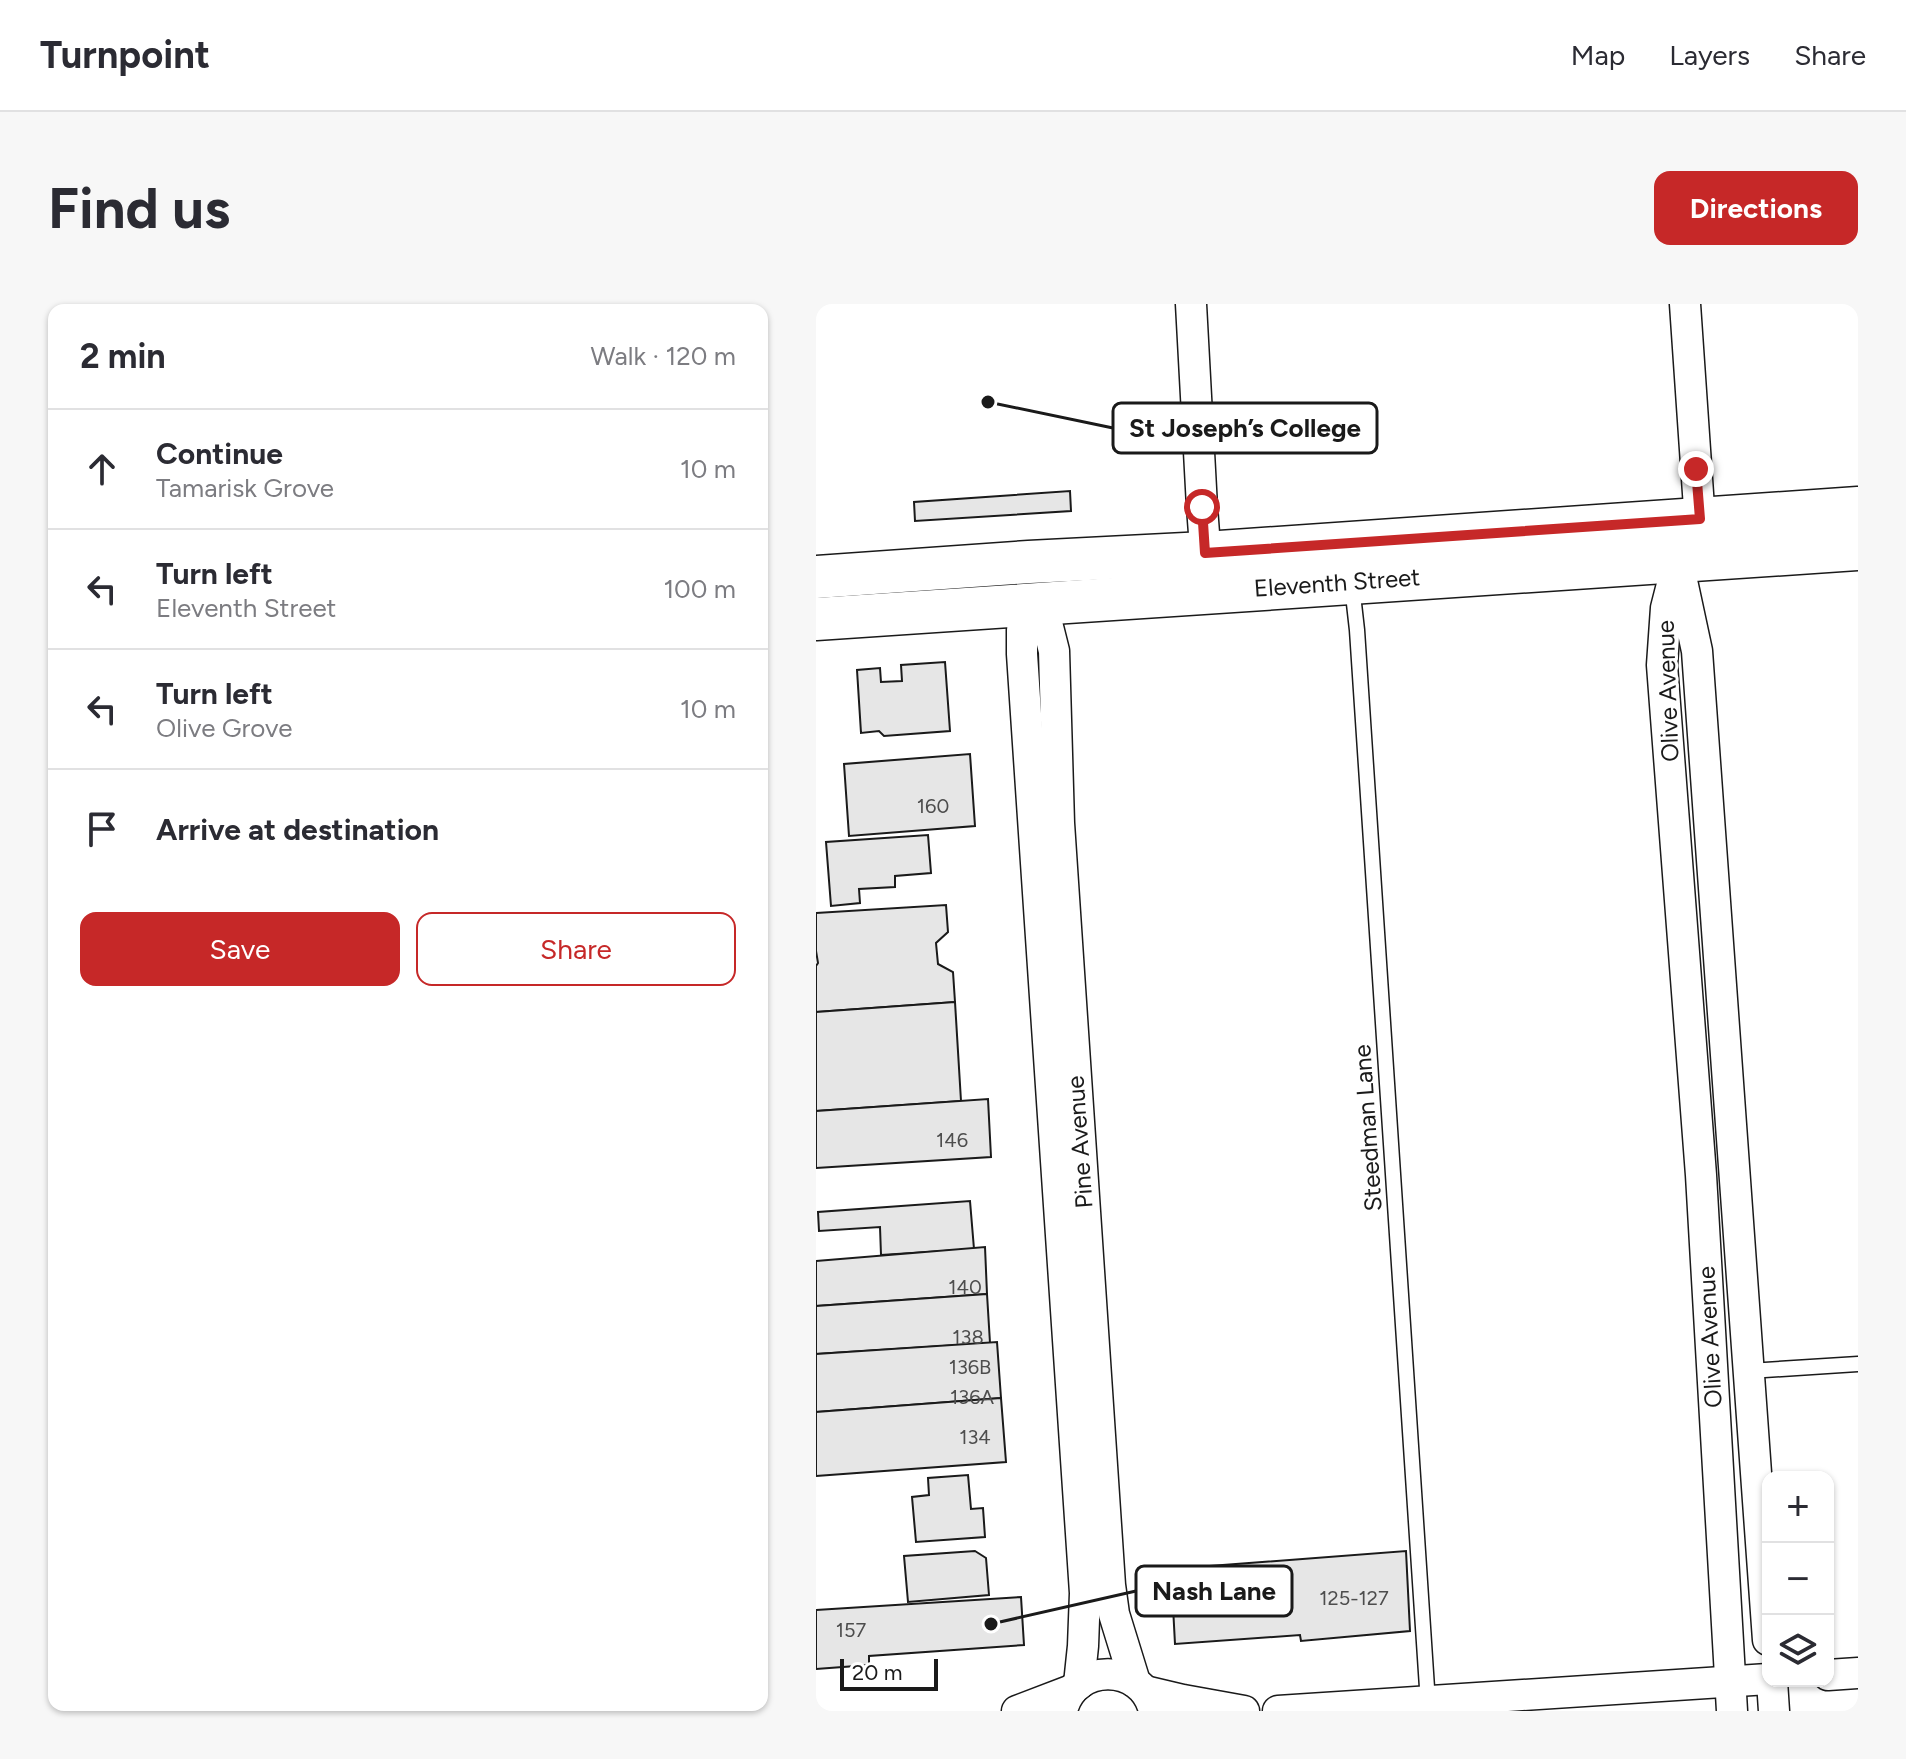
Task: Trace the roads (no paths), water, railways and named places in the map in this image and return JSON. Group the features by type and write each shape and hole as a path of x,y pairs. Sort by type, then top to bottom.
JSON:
{"main road":[{"name":"Eleventh Street","path":"1693,546 1858,508"},
{"name":"Eleventh Street","path":"816,619 1032,603 1207,572 1352,562 1693,546 1858,549"},
{"name":"Eleventh Street","path":"816,577 1029,562 1207,572"},
{"name":"Pine Avenue","path":"1029,562 1032,603"}],"street":[{"path":"1191,304 1207,572"},
{"path":"1685,304 1693,546"},
{"name":"Olive Avenue","path":"1693,546 1689,607 1697,651 1766,1615"},
{"name":"Olive Avenue","path":"1693,546 1666,608 1662,665 1701,1175 1732,1696"},
{"name":"Pine Avenue","path":"1032,603 1048,627 1054,651 1059,823 1110,1585 1114,1614 1145,1694"},
{"name":"Pine Avenue","path":"1032,603 1022,630 1022,654 1085,1593 1083,1646 1071,1695"},
{"path":"1017,1711 1071,1695 1092,1677 1107,1673 1122,1675 1145,1694 1244,1711"},
{"path":"1834,1675 1858,1673"},
{"path":"1278,1711 1732,1696 1762,1683"},
{"path":"1771,1687 1774,1711"}],"lane":[{"name":"Steedman Lane","path":"1352,562 1429,1706"},
{"path":"1749,1371 1858,1364"}],"place":[{"name":"St Joseph’s College","path":"988,402"},
{"name":"Nash Lane","path":"991,1624"}]}
